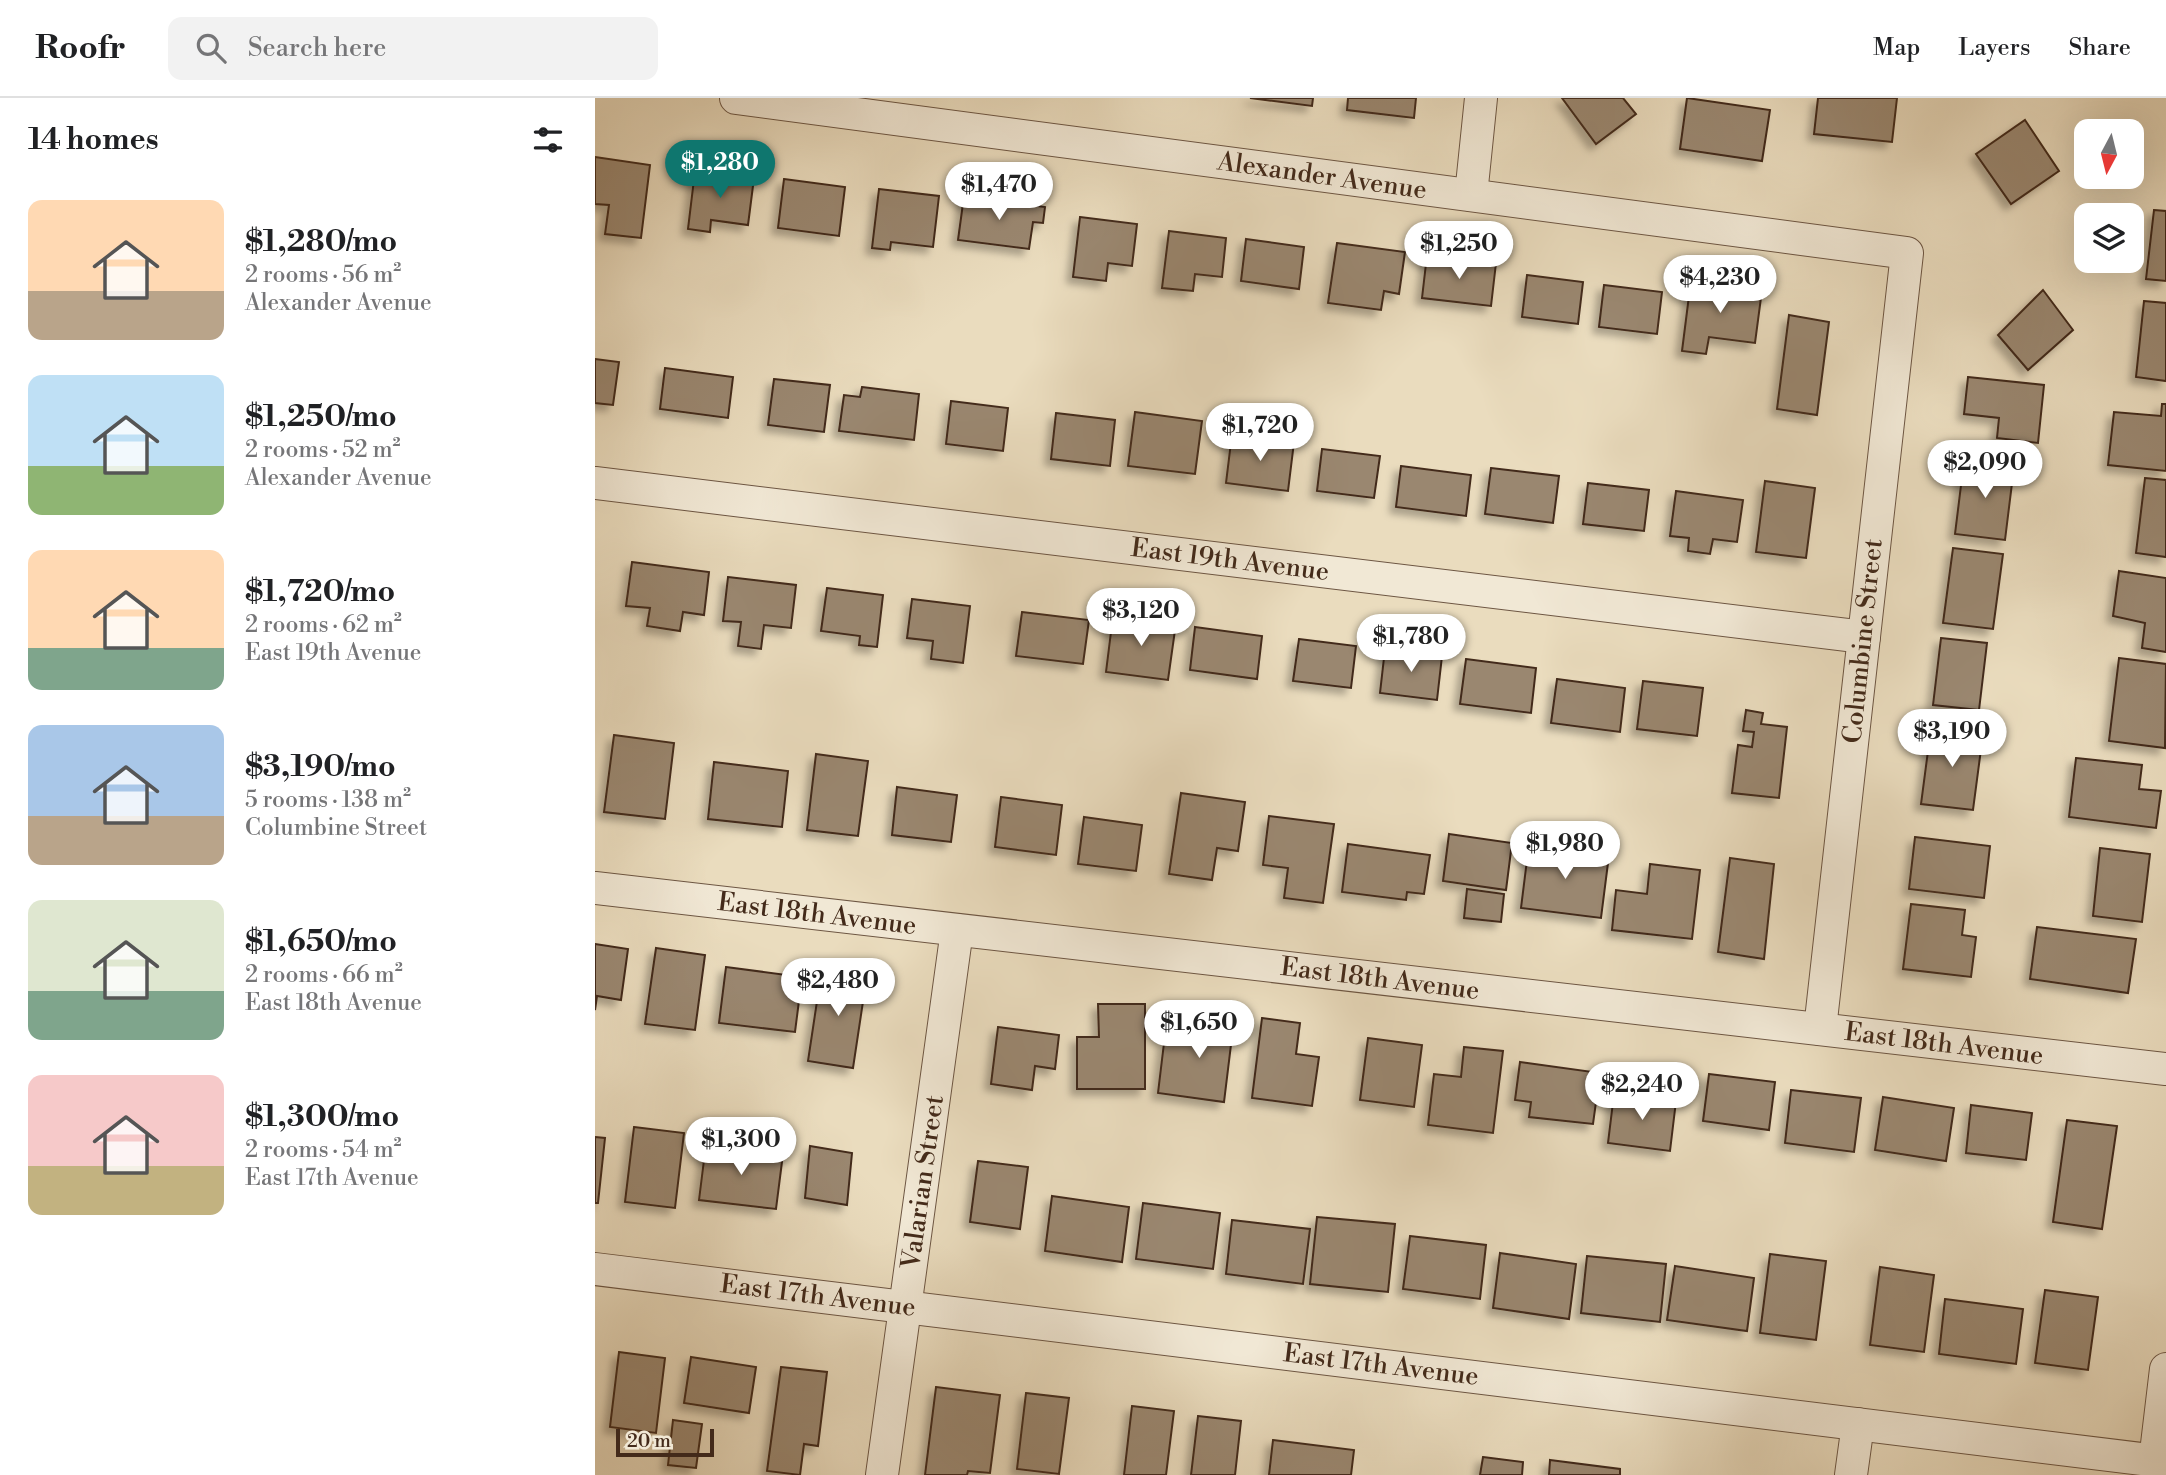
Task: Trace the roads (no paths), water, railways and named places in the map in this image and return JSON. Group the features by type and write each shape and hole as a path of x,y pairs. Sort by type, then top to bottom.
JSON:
{"street":[{"name":"Alexander Avenue","path":"736,98 1907,253"},
{"path":"1471,195 1481,98"},
{"name":"Columbine Street","path":"1820,1029 1907,253"},
{"name":"East 19th Avenue","path":"595,483 1864,637"},
{"name":"East 18th Avenue","path":"595,888 2166,1069"},
{"name":"Valarian Street","path":"882,1475 957,930"},
{"name":"East 17th Avenue","path":"595,1269 2161,1461"},
{"path":"2161,1461 2166,1369"},
{"path":"1851,1475 1858,1424"}]}
